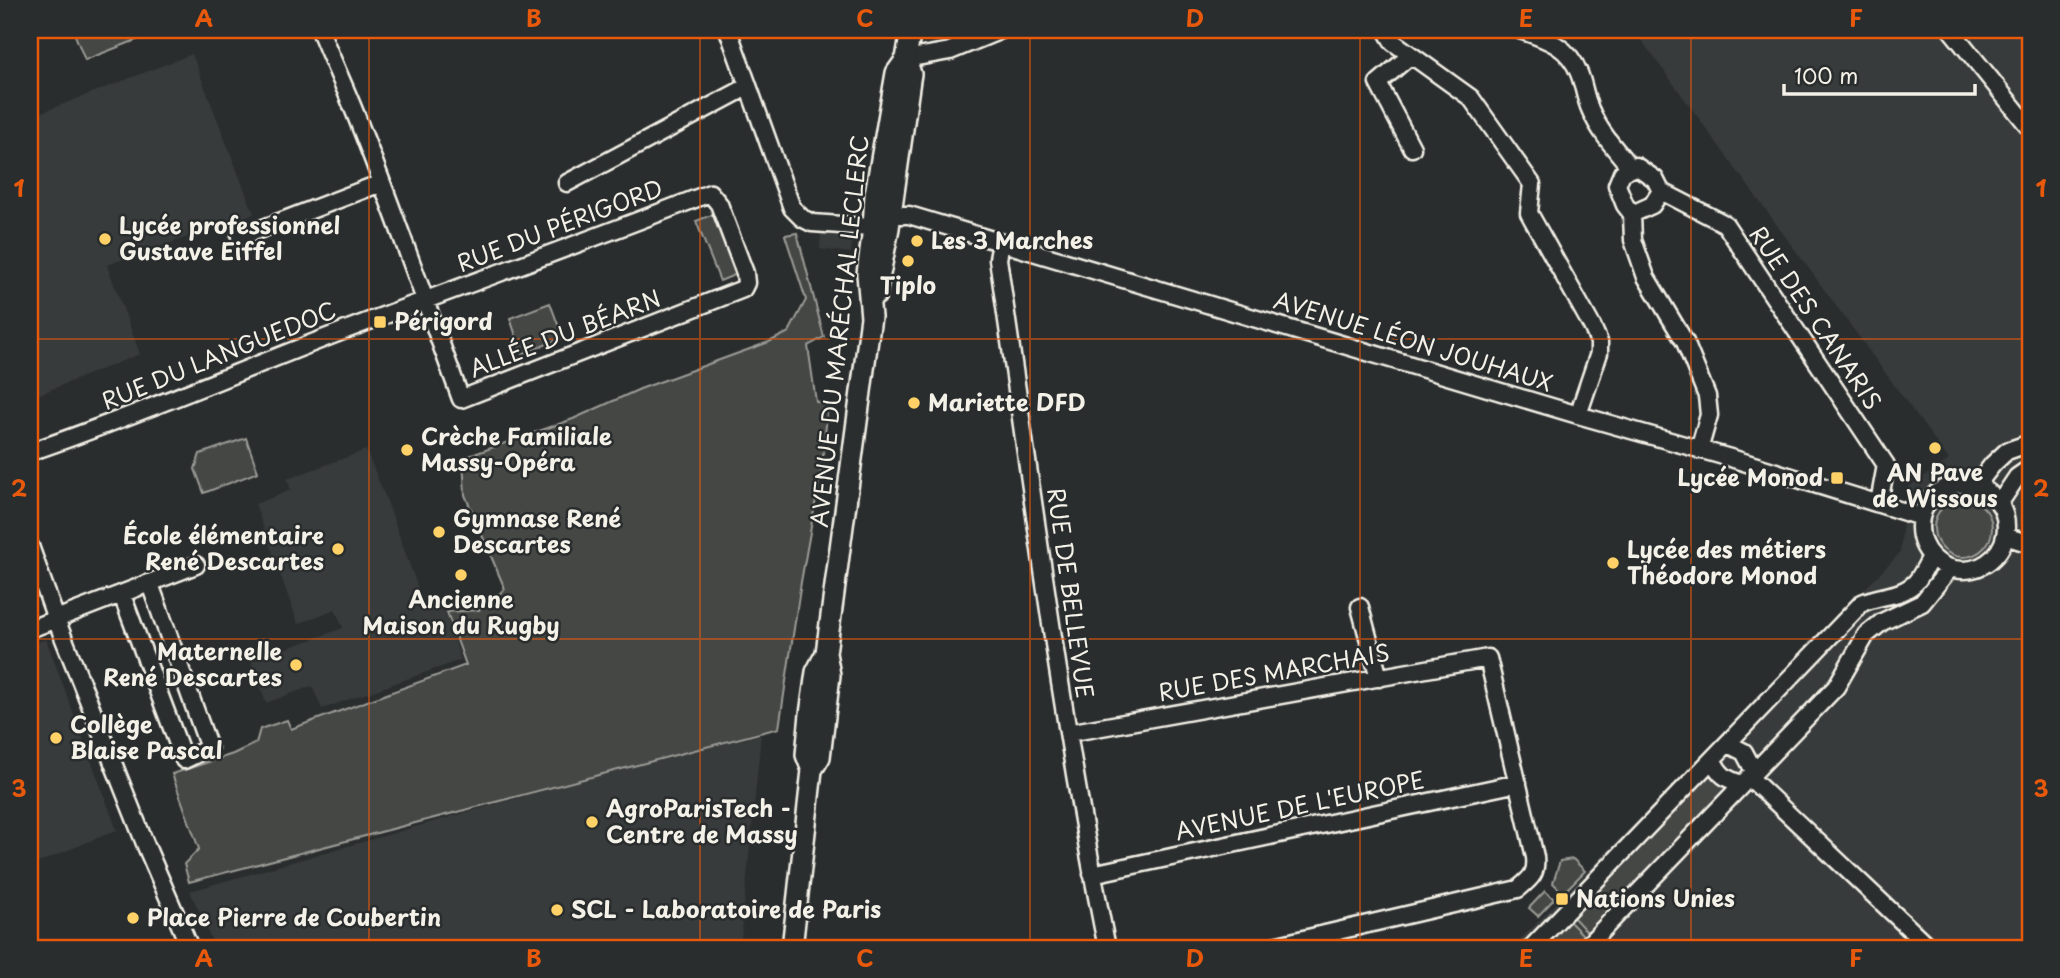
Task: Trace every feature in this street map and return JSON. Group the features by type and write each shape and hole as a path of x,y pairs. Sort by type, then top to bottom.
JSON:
{"main road":[{"path":"906,59 911,30"},
{"name":"AVENUE DU MARÉCHAL LECLERC","path":"792,948 812,770 806,755 810,714 816,672 826,653 871,317 884,210 882,197 885,142 896,73 906,59"},
{"name":"AVENUE DU MARÉCHAL LECLERC","path":"882,221 911,74 906,59"}],"street":[{"path":"320,30 382,183 425,302"},
{"name":"AVENUE LÉON JOUHAUX","path":"728,30 792,208 812,223 882,221 909,215 1921,517"},
{"path":"906,59 950,51 1001,30"},
{"path":"1386,30 1393,42 1471,98 1532,184 1529,213 1599,342 1599,353 1577,415"},
{"path":"1520,30 1555,42 1572,59 1591,110 1608,141 1630,167"},
{"path":"1951,30 2030,128"},
{"path":"1411,55 1378,83 1412,148"},
{"path":"567,183 747,87"},
{"path":"1632,214 1652,205 1661,191 1655,179 1636,166 1622,173 1617,185 1632,214 1633,240 1646,277 1685,342 1707,396 1709,415 1699,450"},
{"path":"240,237 382,183"},
{"name":"RUE DES CANARIS","path":"1661,191 1724,224 1886,466 1879,503"},
{"name":"RUE DU PÉRIGORD","path":"425,302 710,193"},
{"name":"ALLÉE DU BÉARN","path":"425,302 461,399 743,289 746,283 745,273 719,204 710,193"},
{"name":"RUE DE BELLEVUE","path":"1001,243 998,259 1068,733 1107,948"},
{"name":"RUE DU LANGUEDOC","path":"30,452 93,430 361,324 425,302"},
{"path":"1976,486 1993,464 2007,452 2030,443"},
{"path":"1999,504 2017,477 2030,468"},
{"path":"1960,484 1976,486 1989,493 1999,504 2004,514 2005,536 2000,549 1990,560 1978,567 1964,570 1940,564 1923,545 1921,517 1935,494 1947,487 1960,484"},
{"path":"2005,536 2030,544"},
{"path":"30,546 33,565 190,948"},
{"path":"1531,948 1862,603 1875,597 1907,590 1917,582 1931,557"},
{"path":"30,629 197,565"},
{"path":"1585,948 1836,687 1867,635 1882,622 1922,603 1950,568"},
{"path":"122,595 184,760 209,748 150,584"},
{"path":"1360,607 1379,678"},
{"name":"RUE DES MARCHAIS","path":"1068,733 1488,658 1518,783"},
{"path":"1728,744 1744,752 1749,777 1930,948"},
{"path":"1713,760 1717,770 1725,778 1749,777"},
{"path":"1265,948 1290,946 1518,889 1532,877 1536,867 1518,783"},
{"name":"AVENUE DE L'EUROPE","path":"1092,874 1518,783"}],"shaded area":[{"path":"73,30 162,30 85,60"},
{"path":"1634,30 2030,30 2030,948 1512,948 1900,553 1906,488 1949,460"},
{"name":"Lycée professionnel Gustave Eiffel","path":"192,54 254,214 107,265 140,354 30,398 30,117"},
{"path":"714,214 737,274 720,281 696,221"},
{"path":"821,230 842,231 852,241 851,253 820,249"},
{"path":"797,233 824,337 808,346 816,402 828,404 822,466 779,728 189,882 184,864 199,849 172,774 233,754 256,743 260,729 287,720 291,729 466,665 447,612 479,610 505,589 465,495 463,458 573,419 640,389 769,342 789,332 806,300 785,235"},
{"path":"550,303 563,338 522,354 510,318"},
{"path":"246,438 258,472 204,493 195,469 200,454"},
{"path":"366,450 420,594 410,598 445,610 461,660 322,709 312,686 266,703 251,661 343,628 335,609 298,624 255,504 291,490 287,479"},
{"path":"1963,499 1974,501 1987,512 1992,528 1990,539 1979,552 1963,557 1952,555 1939,544 1934,528 1936,517 1947,504"},
{"name":"Collège Blaise Pascal","path":"46,639 117,830 30,866 30,645"},
{"name":"AgroParisTech - Centre de Massy","path":"761,735 740,948 215,948 190,891 658,758"},
{"path":"1710,769 1718,783 1729,787 1591,931 1586,931 1572,913"},
{"path":"1573,859 1585,871 1563,893 1553,883 1560,861"},
{"path":"1545,891 1554,899 1538,916 1529,908"},
{"path":"1565,921 1569,921 1584,939 1575,948 1538,948"}],"place":[{"name":"Lycée professionnel Gustave Eiffel","path":"105,239"},
{"name":"Les 3 Marches","path":"917,241"},
{"name":"Tiplo","path":"908,261"},
{"name":"Périgord","path":"380,322"},
{"name":"Mariette DFD","path":"914,403"},
{"name":"AN Pave de Wissous","path":"1935,448"},
{"name":"Crèche Familiale Massy-Opéra","path":"407,450"},
{"name":"Lycée Monod","path":"1837,478"},
{"name":"Gymnase René Descartes","path":"439,532"},
{"name":"École élémentaire René Descartes","path":"338,549"},
{"name":"Lycée des métiers Théodore Monod","path":"1613,563"},
{"name":"Ancienne Maison du Rugby","path":"461,575"},
{"name":"Maternelle René Descartes","path":"296,665"},
{"name":"Collège Blaise Pascal","path":"56,738"},
{"name":"AgroParisTech - Centre de Massy","path":"592,822"},
{"name":"Nations Unies","path":"1562,899"},
{"name":"SCL - Laboratoire de Paris","path":"557,910"},
{"name":"Place Pierre de Coubertin","path":"133,918"}]}
